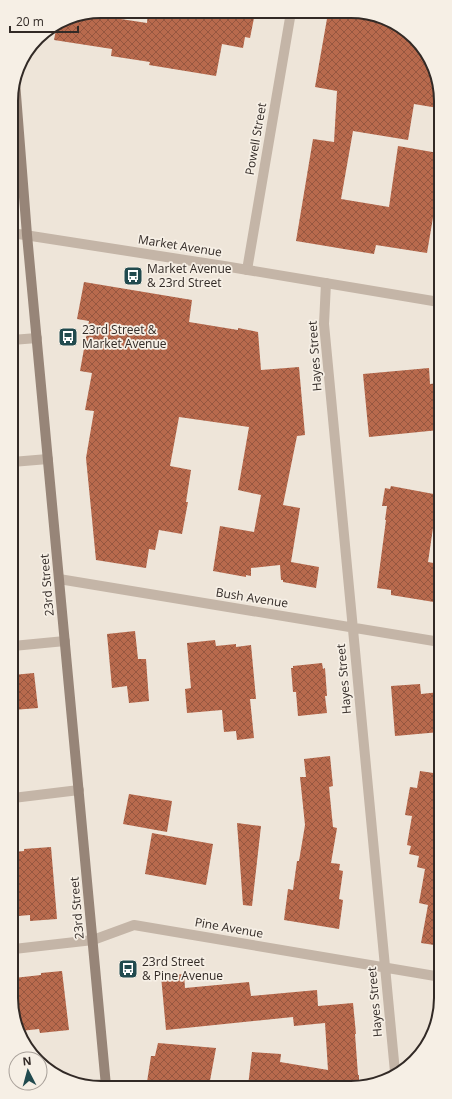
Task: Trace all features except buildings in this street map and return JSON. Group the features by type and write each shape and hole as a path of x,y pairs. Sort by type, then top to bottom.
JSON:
{"main road":[{"name":"23rd Street","path":"18,143 106,1081"}],"street":[{"name":"Powell Street","path":"247,270 290,18"},
{"name":"Market Avenue","path":"18,233 434,301"},
{"name":"Hayes Street","path":"326,283 324,324 395,1068"},
{"path":"18,340 37,338"},
{"path":"18,461 48,458"},
{"name":"Bush Avenue","path":"59,580 434,641"},
{"path":"18,646 65,641"},
{"path":"18,797 79,790"},
{"name":"Pine Avenue","path":"18,949 93,940 134,926 434,976"}],"place":[{"name":"Market Avenue & 23rd Street","path":"133,276"},
{"name":"23rd Street & Market Avenue","path":"68,337"},
{"name":"23rd Street & Pine Avenue","path":"128,969"}]}
